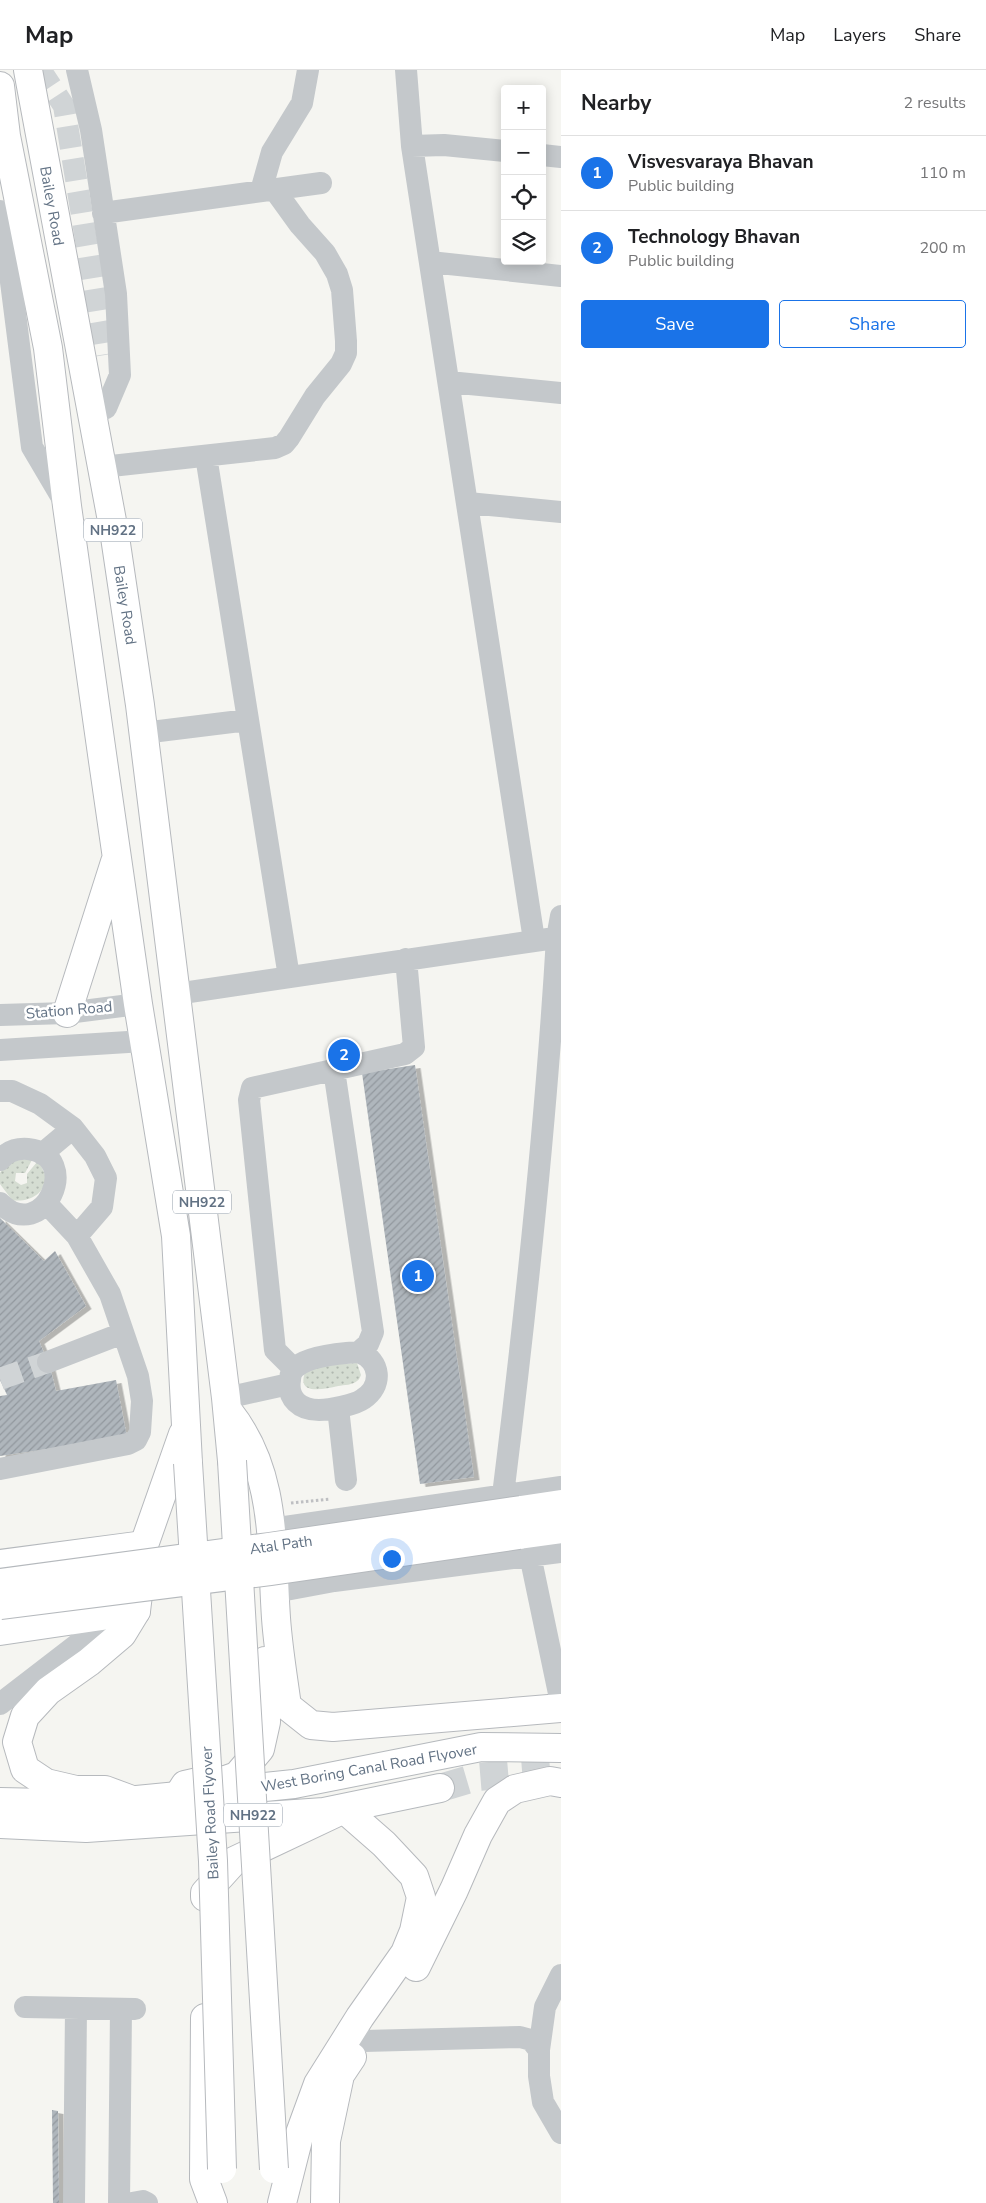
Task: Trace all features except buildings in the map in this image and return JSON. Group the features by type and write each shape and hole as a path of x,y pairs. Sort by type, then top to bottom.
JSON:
{"main road":[{"name":"Bailey Road","path":"28,70 100,418 102,467 140,705 176,994"},
{"name":"Bailey Road","path":"0,86 6,136 48,348 67,506 138,1004"},
{"path":"103,761 111,724 104,681 107,676 115,671 122,672 129,679 132,696 140,705"},
{"path":"67,1013 117,856"},
{"name":"NH922","path":"176,994 232,1462 276,2203"},
{"name":"NH922","path":"138,1004 176,1236 186,1424"},
{"path":"227,1412 244,1431 263,1476 271,1529 276,1618 286,1706 311,1725 333,1727 561,1708"},
{"path":"178,1796 185,1785 207,1780 223,1781 237,1776 260,1749 266,1722 267,1677 256,1521 247,1462 227,1412"},
{"path":"132,1800 105,1790 76,1790 46,1783 25,1769 17,1742 25,1716 48,1691 90,1662 129,1623 144,1545 186,1424"},
{"name":"Bailey Road Flyover","path":"186,1424 213,1861 222,2203"},
{"name":"Atal Path","path":"0,1605 270,1571 518,1524 561,1504"},
{"name":"Atal Path","path":"0,1583 269,1547 518,1524 561,1528"},
{"path":"0,1564 144,1545"},
{"path":"0,1631 129,1623"},
{"name":"West Boring Canal Road Flyover","path":"0,1802 95,1804 294,1784 481,1747 561,1748"},
{"path":"325,2203 326,2141 340,2075 421,1962 478,1834 498,1801 515,1790 550,1781 561,1783"},
{"path":"0,1824 86,1828 324,1812 440,1788"},
{"path":"213,2203 204,2179 205,1893 234,1861 344,1809"},
{"path":"282,2203 299,2136 318,2084 360,2017 405,1953 414,1931 421,1897 414,1876 384,1844 344,1809"}],"street":[{"path":"77,70 91,130 116,294 120,375 100,418"},
{"path":"102,467 262,451 284,444 315,396 341,364 346,353 342,290 337,274 325,253 268,190 272,152 302,103 308,70"},
{"path":"406,70 412,146 534,940"},
{"path":"412,146 444,145 501,151"},
{"path":"546,155 561,157"},
{"path":"103,214 321,183"},
{"path":"0,211 32,447 67,506"},
{"path":"430,262 561,276"},
{"path":"100,418 105,355"},
{"path":"449,382 561,393"},
{"path":"206,456 289,977"},
{"path":"468,503 561,512"},
{"path":"143,733 248,720"},
{"path":"561,916 557,938 556,1058 552,1129 524,1319 518,1524 561,1703"},
{"path":"176,994 557,938"},
{"path":"359,1352 368,1356 373,1362 377,1376 370,1393 362,1400 338,1408 320,1410 301,1407 289,1392 291,1376 275,1350 249,1100 252,1088 404,1054 414,1047 406,959"},
{"name":"Station Road","path":"0,1015 67,1013 138,1004"},
{"path":"0,1050 144,1041"},
{"path":"227,1412 291,1376 309,1361 359,1352 368,1344 374,1332 334,1070"},
{"path":"0,1091 12,1091 40,1104 73,1128 95,1156 106,1178 102,1207 77,1236"},
{"path":"42,1154 73,1128"},
{"path":"0,1160 12,1151 32,1150 42,1154 50,1162 56,1182 54,1192 46,1204 31,1213 20,1214 10,1211 0,1203"},
{"path":"0,1469 119,1446 136,1440 140,1432 142,1401 138,1376 110,1294 77,1236 46,1204"},
{"path":"48,1362 123,1333"},
{"path":"338,1408 346,1480"},
{"path":"275,1592 334,1581 518,1524 561,1487"},
{"path":"323,1522 334,1581"},
{"path":"271,1529 323,1522 518,1524 561,1552"},
{"path":"0,1704 96,1630 129,1623"},
{"path":"561,1976 545,2007 539,2050 539,2076 543,2102 561,2134"},
{"path":"25,2007 128,2009 119,2203"},
{"path":"74,2203 76,2009"},
{"path":"364,2041 520,2036 531,2040 539,2050"},
{"path":"132,2203 143,2201 147,2203"}],"shaded area":[{"path":"33,1158 25,1173 16,1173 15,1181 21,1185 27,1183 27,1174 37,1162 40,1163 45,1175 43,1187 35,1196 24,1200 12,1200 0,1184 0,1173 6,1162"},
{"path":"357,1363 361,1375 353,1383 324,1389 306,1387 304,1376 308,1366"}],"tunnel":[{"path":"37,70 43,74 64,106 105,355"},
{"path":"0,1379 48,1362"},
{"path":"440,1788 477,1777 561,1770"}],"place":[{"name":"Technology Bhavan","path":"344,1055"},
{"name":"Visvesvaraya Bhavan","path":"418,1276"}]}
